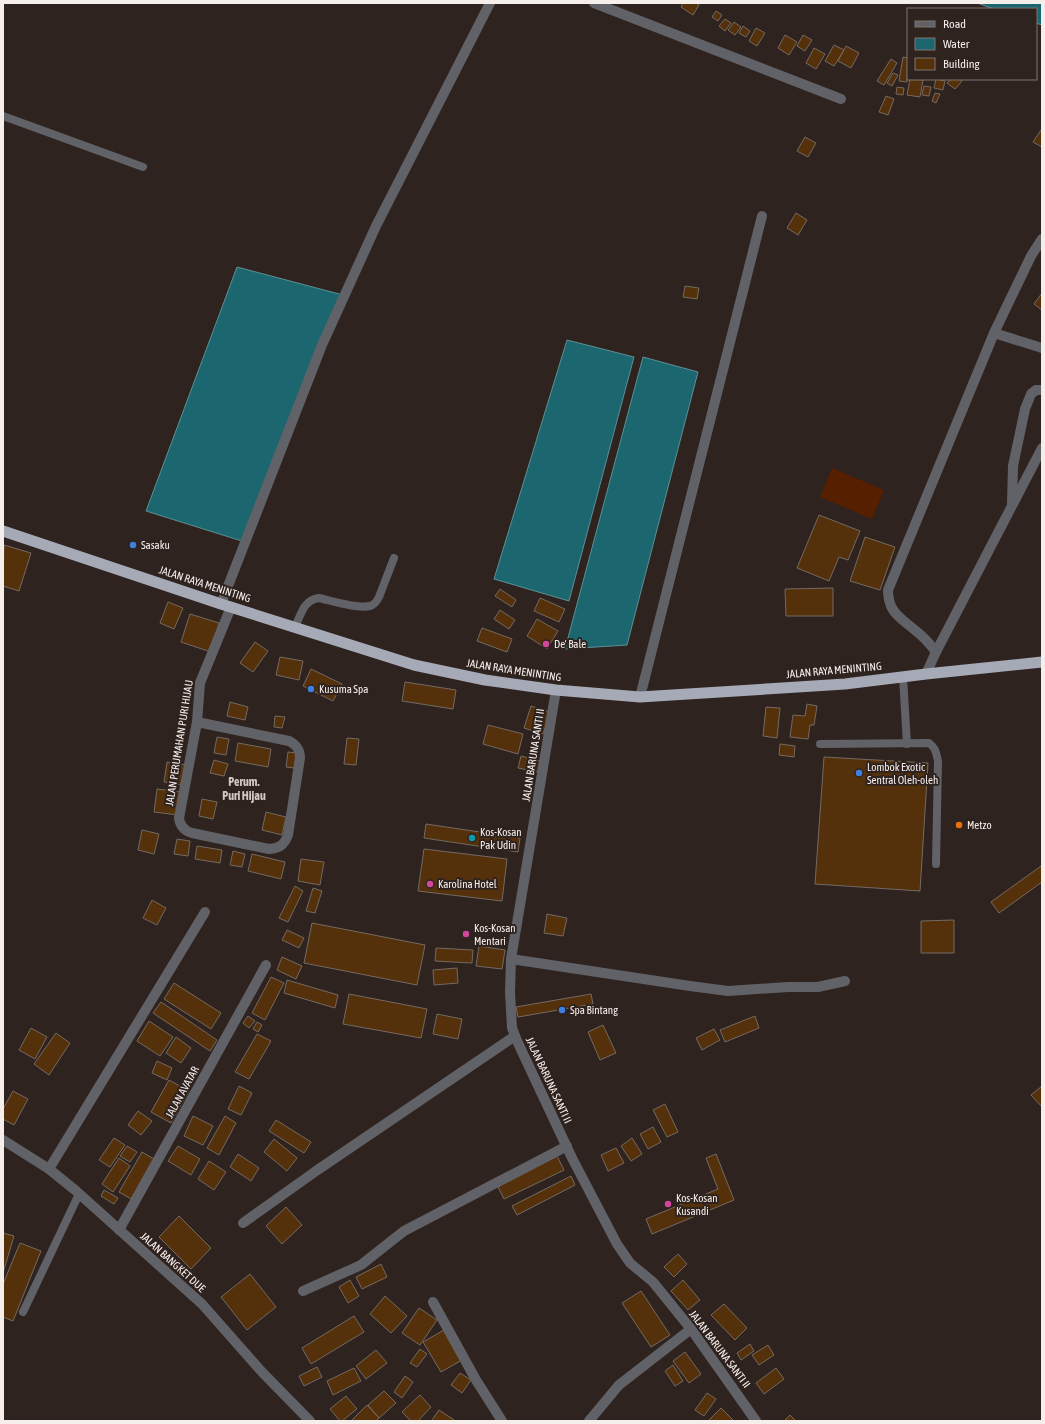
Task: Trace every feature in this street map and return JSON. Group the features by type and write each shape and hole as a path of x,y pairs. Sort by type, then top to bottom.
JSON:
{"highway":[{"name":"JALAN RAYA MENINTING","path":"3,531 226,606 414,665 485,680 556,690 640,697 845,684 1042,662"}],"street":[{"name":"JALAN PERUMAHAN PURI HIJAU","path":"197,722 289,741 297,747 300,753 300,758 288,835 282,846 269,849 192,833 184,829 180,823 179,818 197,722 200,683 226,606 322,345 376,226 490,3"},
{"path":"594,3 841,99"},
{"path":"640,697 762,216"},
{"path":"936,652 926,640 893,611 889,603 888,590 994,334 1031,256 1042,239"},
{"path":"994,334 1042,348"},
{"path":"1012,505 1013,466 1025,408 1030,394 1036,390 1042,390"},
{"path":"926,674 1042,448"},
{"name":"JALAN BARUNA SANTI II","path":"556,690 511,959 510,992 512,1028 567,1146 617,1244 630,1263 653,1282 691,1329 740,1396 756,1421"},
{"path":"49,1169 205,912"},
{"path":"511,959 728,991 788,987 818,987 845,981"},
{"name":"JALAN AVATAR","path":"119,1230 266,965"},
{"path":"243,1223 316,1171 515,1036"},
{"name":"JALAN BANGKET DUE","path":"3,1140 49,1169 202,1304 262,1372 310,1421"},
{"path":"303,1291 361,1265 404,1231 567,1146"},
{"path":"433,1302 476,1380 502,1421"},
{"path":"589,1421 619,1385 691,1329"}],"lane":[{"path":"3,116 143,167"},
{"path":"295,627 306,603 314,598 353,605 371,606 379,597 394,558"},
{"path":"903,677 906,744"},
{"path":"820,744 929,743 935,750 938,761 936,864"},
{"path":"23,1312 79,1194"}],"shaded area":[{"path":"832,468 884,490 872,519 820,497"}],"water":[{"path":"977,3 1042,3 1042,25 1037,23 1037,8 991,8"},
{"path":"237,267 343,295 245,542 146,511"},
{"path":"567,340 634,357 569,601 494,579"},
{"path":"643,357 698,372 627,645 565,649"}],"building":[{"path":"683,3 696,3 699,5 693,15 681,7"},
{"path":"716,11 722,15 718,21 712,17"},
{"path":"725,19 731,23 725,31 719,26"},
{"path":"734,22 741,27 735,35 728,30"},
{"path":"743,26 750,31 746,37 739,33"},
{"path":"756,28 765,33 757,46 749,41"},
{"path":"785,35 797,42 789,55 778,48"},
{"path":"803,35 812,40 805,51 797,46"},
{"path":"834,45 844,50 834,66 825,61"},
{"path":"846,46 859,53 851,68 838,61"},
{"path":"814,48 825,54 816,69 806,63"},
{"path":"903,57 907,58 907,82 899,81"},
{"path":"891,59 897,63 884,85 877,81"},
{"path":"893,73 898,75 892,86 887,83"},
{"path":"910,80 923,80 920,97 907,95"},
{"path":"936,80 945,81 943,90 934,88"},
{"path":"950,80 962,81 955,89 947,83"},
{"path":"924,86 931,87 929,96 922,95"},
{"path":"897,87 904,88 903,95 896,94"},
{"path":"935,93 940,94 936,103 932,101"},
{"path":"886,96 894,99 888,115 879,112"},
{"path":"1042,130 1042,147 1033,142"},
{"path":"805,137 816,143 808,157 797,151"},
{"path":"796,213 807,220 798,235 787,228"},
{"path":"685,286 699,288 697,299 683,297"},
{"path":"1042,293 1042,310 1034,304"},
{"path":"819,515 860,531 848,560 839,557 829,581 797,568"},
{"path":"865,537 895,547 880,590 850,581"},
{"path":"4,545 31,553 19,591 3,586"},
{"path":"833,588 833,616 786,616 785,589"},
{"path":"500,589 516,600 512,607 495,596"},
{"path":"540,598 565,609 559,622 534,611"},
{"path":"168,602 183,608 174,629 160,623"},
{"path":"500,610 515,620 509,629 494,619"},
{"path":"190,614 219,623 211,652 181,642"},
{"path":"537,619 558,631 547,649 527,636"},
{"path":"482,628 512,639 507,652 477,641"},
{"path":"255,642 268,651 253,672 240,663"},
{"path":"280,657 303,661 299,680 276,675"},
{"path":"311,669 342,684 333,701 303,686"},
{"path":"405,682 456,690 453,709 402,701"},
{"path":"230,702 248,707 245,720 227,716"},
{"path":"807,704 817,706 814,725 810,725 808,739 790,737 793,715 805,716"},
{"path":"531,706 550,712 543,734 524,728"},
{"path":"766,707 780,708 777,738 763,736"},
{"path":"275,716 285,717 282,728 274,727"},
{"path":"488,725 523,734 518,754 483,744"},
{"path":"217,737 229,739 226,755 214,753"},
{"path":"347,738 359,739 356,765 344,764"},
{"path":"238,743 271,749 268,767 235,761"},
{"path":"780,744 795,746 794,757 779,755"},
{"path":"288,752 297,753 294,768 286,767"},
{"path":"521,756 540,761 538,772 518,768"},
{"path":"824,757 928,763 920,891 815,884"},
{"path":"214,760 228,764 224,776 210,773"},
{"path":"167,762 187,765 184,785 164,782"},
{"path":"157,789 181,792 178,815 154,812"},
{"path":"202,799 217,802 213,819 199,816"},
{"path":"266,812 286,817 282,835 262,830"},
{"name":"Kos-Kosan Pak Udin","path":"426,824 520,838 518,852 424,838"},
{"path":"142,830 159,834 154,854 138,850"},
{"path":"177,839 190,841 188,856 174,854"},
{"path":"197,846 222,850 220,863 195,859"},
{"path":"424,849 507,859 502,901 418,891"},
{"path":"233,851 245,854 242,867 230,865"},
{"path":"252,854 285,862 281,879 248,871"},
{"path":"301,859 324,862 320,885 298,881"},
{"path":"1041,866 1042,882 999,913 991,902"},
{"path":"295,886 303,891 288,922 279,918"},
{"path":"313,888 322,891 315,913 306,911"},
{"path":"152,900 166,908 157,925 143,918"},
{"path":"547,914 567,918 563,936 544,933"},
{"path":"954,920 954,953 921,953 921,921"},
{"path":"312,923 425,945 417,985 304,963"},
{"path":"287,930 304,938 299,948 282,940"},
{"path":"479,946 505,950 502,969 476,966"},
{"path":"436,948 473,950 472,963 435,961"},
{"path":"282,957 302,966 296,979 277,970"},
{"path":"457,968 458,983 434,985 433,970"},
{"path":"271,977 284,983 265,1020 252,1013"},
{"path":"287,980 338,995 335,1008 284,993"},
{"path":"174,983 221,1013 211,1029 164,999"},
{"path":"349,994 427,1009 421,1038 343,1024"},
{"path":"591,994 593,1004 518,1017 516,1007"},
{"path":"161,1002 217,1040 210,1051 153,1013"},
{"path":"437,1014 462,1019 458,1039 433,1034"},
{"path":"248,1016 255,1021 249,1028 243,1023"},
{"path":"755,1016 759,1028 725,1042 720,1030"},
{"path":"149,1021 173,1037 160,1056 137,1041"},
{"path":"257,1022 262,1025 258,1032 253,1029"},
{"path":"603,1025 616,1053 600,1060 588,1032"},
{"path":"31,1028 47,1037 35,1059 19,1050"},
{"path":"714,1029 720,1040 702,1050 696,1038"},
{"path":"56,1033 70,1043 49,1075 34,1064"},
{"path":"257,1034 271,1041 249,1079 235,1072"},
{"path":"176,1037 191,1048 181,1063 166,1053"},
{"path":"157,1061 172,1068 167,1080 152,1073"},
{"path":"169,1080 189,1091 171,1123 151,1112"},
{"path":"239,1086 252,1093 241,1115 228,1109"},
{"path":"1042,1086 1042,1107 1031,1095"},
{"path":"13,1091 28,1099 14,1125 3,1119 3,1109"},
{"path":"665,1104 678,1132 667,1137 653,1110"},
{"path":"138,1111 152,1121 141,1135 128,1125"},
{"path":"193,1116 213,1126 203,1145 184,1136"},
{"path":"225,1116 236,1123 219,1155 207,1148"},
{"path":"276,1120 311,1142 304,1153 269,1131"},
{"path":"653,1127 661,1142 648,1149 640,1134"},
{"path":"114,1138 125,1145 110,1167 99,1160"},
{"path":"632,1138 642,1154 631,1161 621,1146"},
{"path":"274,1139 297,1158 287,1171 264,1152"},
{"path":"127,1146 137,1152 130,1162 120,1156"},
{"path":"178,1146 200,1159 191,1175 168,1161"},
{"path":"616,1148 624,1163 608,1171 601,1155"},
{"path":"142,1152 154,1159 131,1199 119,1192"},
{"path":"238,1154 259,1168 251,1181 230,1167"},
{"path":"716,1154 734,1200 652,1234 646,1219 718,1189 706,1158"},
{"path":"557,1156 564,1170 504,1199 497,1185"},
{"path":"119,1158 130,1166 113,1192 102,1184"},
{"path":"209,1161 226,1172 214,1190 198,1179"},
{"path":"571,1176 575,1185 517,1215 512,1206"},
{"path":"104,1190 118,1198 114,1204 101,1196"},
{"path":"286,1207 302,1225 282,1244 266,1226"},
{"path":"179,1216 211,1248 191,1269 159,1237"},
{"path":"3,1233 14,1236 3,1273"},
{"path":"20,1243 41,1251 13,1321 3,1317 3,1284"},
{"path":"678,1254 687,1264 674,1277 664,1267"},
{"path":"381,1264 387,1277 362,1289 356,1277"},
{"path":"250,1274 276,1307 247,1330 221,1297"},
{"path":"350,1280 359,1296 348,1303 339,1287"},
{"path":"683,1280 700,1300 688,1310 671,1291"},
{"path":"641,1291 670,1335 651,1347 622,1303"},
{"path":"385,1296 407,1316 391,1333 370,1314"},
{"path":"724,1304 747,1328 735,1340 711,1315"},
{"path":"419,1308 437,1320 420,1345 402,1333"},
{"path":"354,1316 364,1332 311,1364 302,1348"},
{"path":"444,1330 462,1360 441,1372 423,1342"},
{"path":"750,1344 754,1351 741,1360 737,1353"},
{"path":"768,1345 774,1355 759,1365 752,1355"},
{"path":"420,1349 427,1354 417,1367 410,1363"},
{"path":"376,1350 387,1363 366,1379 356,1366"},
{"path":"685,1352 701,1374 689,1383 673,1361"},
{"path":"673,1365 683,1381 675,1386 665,1371"},
{"path":"317,1367 322,1377 304,1386 299,1376"},
{"path":"354,1368 361,1381 333,1395 327,1381"},
{"path":"776,1368 784,1379 764,1394 756,1383"},
{"path":"460,1373 471,1380 462,1393 451,1385"},
{"path":"405,1376 413,1382 402,1398 394,1392"},
{"path":"384,1391 396,1403 379,1418 368,1405"},
{"path":"707,1393 716,1399 704,1416 695,1410"},
{"path":"420,1395 431,1407 418,1421 411,1421 402,1412"},
{"path":"346,1396 357,1409 340,1421 330,1409"},
{"path":"367,1405 379,1418 376,1421 351,1421"},
{"path":"721,1408 733,1420 732,1421 708,1421"},
{"path":"439,1410 454,1421 433,1421 432,1420"},
{"path":"790,1415 796,1421 784,1421"}],"place":[{"name":"Sasaku","path":"133,545"},
{"name":"De' Bale","path":"546,644"},
{"name":"Kusuma Spa","path":"311,689"},
{"name":"Lombok Exotic Sentral Oleh-oleh","path":"859,773"},
{"name":"Metzo","path":"959,825"},
{"name":"Kos-Kosan Pak Udin","path":"472,838"},
{"name":"Karolina Hotel","path":"430,884"},
{"name":"Kos-Kosan Mentari","path":"466,934"},
{"name":"Spa Bintang","path":"562,1010"},
{"name":"Kos-Kosan Kusandi","path":"668,1204"}],"district":[{"name":"Perum. Puri Hijau","path":"244,789"}]}
